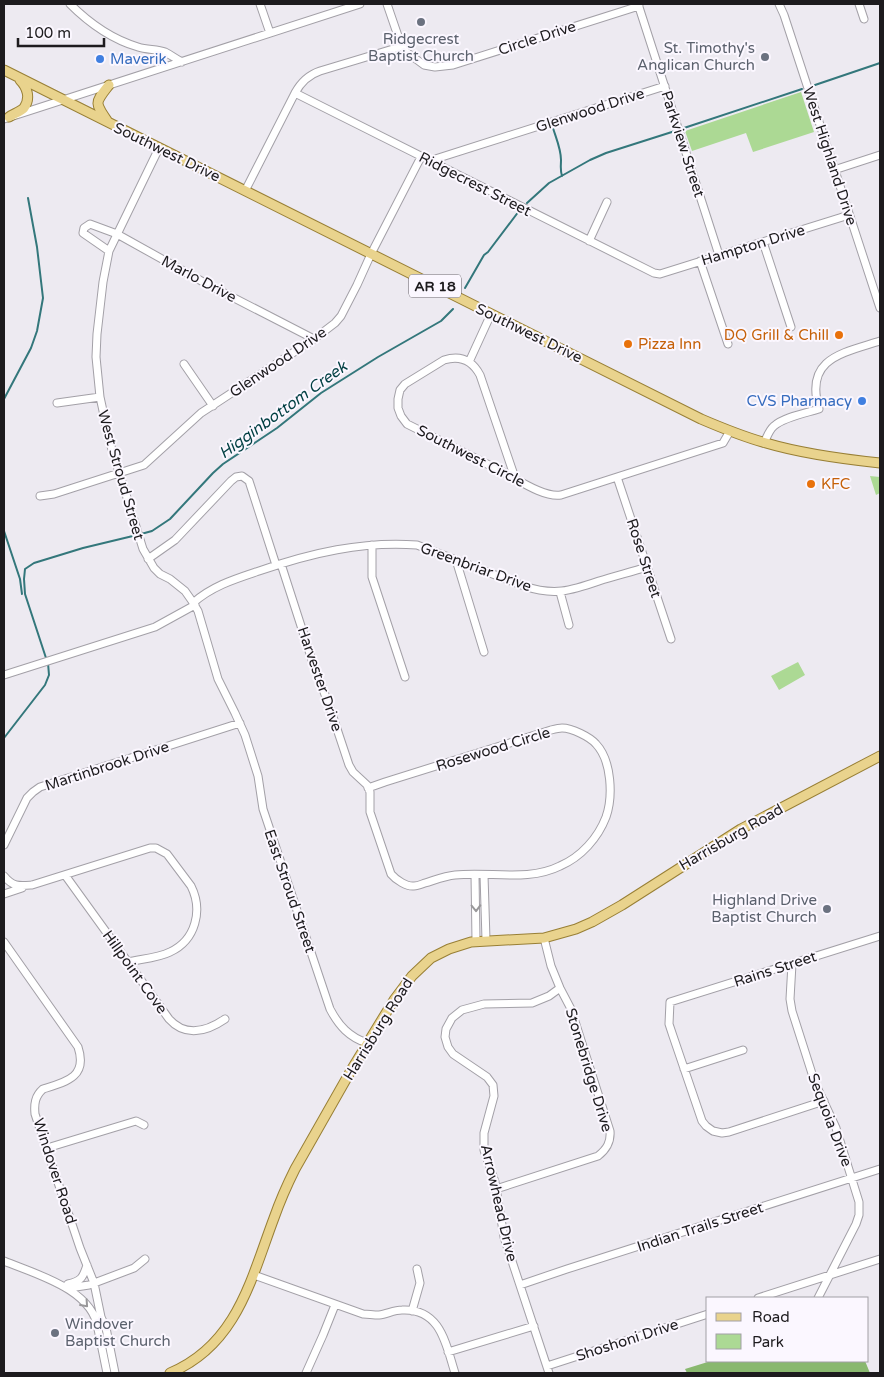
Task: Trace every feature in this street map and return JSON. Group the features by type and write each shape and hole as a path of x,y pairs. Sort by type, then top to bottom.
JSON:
{"main road":[{"name":"Southwest Drive","path":"4,70 693,415 764,443 840,459 880,463"},
{"path":"6,118 23,109 28,97 26,88 16,76"},
{"path":"109,85 100,96 98,106 110,124"},
{"name":"Harrisburg Road","path":"170,1373 201,1355 221,1336 240,1306 254,1275 285,1189 367,1043 403,987 422,965 449,948 476,941 544,938 567,932 592,922 741,829 880,756"}],"street":[{"path":"70,4 84,17 121,41 138,47 164,52 182,62"},
{"path":"260,4 270,34"},
{"path":"6,118 358,4"},
{"path":"245,191 295,93 304,80 315,73 403,46 387,4"},
{"name":"West Highland Drive","path":"779,4 880,308"},
{"path":"860,4 864,19"},
{"name":"Circle Drive","path":"403,46 406,51 424,65 435,67 453,65 638,5"},
{"name":"Parkview Street","path":"638,5 719,255"},
{"name":"Glenwood Drive","path":"429,161 665,86"},
{"name":"Ridgecrest Street","path":"295,93 656,274"},
{"name":"West Stroud Street","path":"159,148 109,251 96,334 100,397 118,474 143,549 157,572 180,586 194,604 200,616 213,667 240,723"},
{"path":"834,170 880,156"},
{"name":"Glenwood Drive","path":"40,496 54,494 118,474 150,461 201,413 314,339 335,323 341,316 422,157"},
{"path":"590,241 607,202"},
{"name":"Hampton Drive","path":"656,274 849,215"},
{"name":"Marlo Drive","path":"109,251 82,234 84,228 90,224 117,234 205,283 314,339"},
{"path":"763,242 791,327"},
{"path":"700,261 728,344"},
{"path":"491,314 469,362 475,366 480,375 515,478"},
{"path":"764,443 775,425 819,409 816,391 817,379 828,360 836,355 880,341"},
{"name":"Southwest Circle","path":"469,362 457,358 444,360 405,384 400,390 398,399 398,408 401,416 407,424 545,493 561,495 723,443 730,431"},
{"path":"184,364 213,406"},
{"path":"57,403 100,397"},
{"name":"Harvester Drive","path":"148,559 175,540 236,477 242,476 249,481 330,708 348,765 368,788"},
{"name":"Rose Street","path":"617,477 671,638"},
{"path":"372,545 372,577 405,677"},
{"name":"Greenbriar Drive","path":"4,675 155,627 171,620 221,584 320,552 372,545 417,545 530,588 560,592 577,589 647,567"},
{"path":"456,560 484,652"},
{"path":"560,592 569,625"},
{"name":"Martinbrook Drive","path":"4,845 27,798 40,787 240,723"},
{"name":"East Stroud Street","path":"240,723 258,776 265,816 330,1010 346,1031 353,1037 367,1043"},
{"name":"Rosewood Circle","path":"568,729 587,737 599,747 607,768 610,794 606,816 594,839 571,860 548,872 475,875 449,876 415,886 394,877 391,874 370,812 371,797 368,788 551,730 568,729"},
{"path":"4,894 150,848 156,848 167,854 191,886 197,902 194,927 186,940 169,952 160,956 128,962"},
{"name":"Hillpoint Cove","path":"66,875 169,1019 179,1028 190,1031 213,1027 224,1019"},
{"path":"475,875 476,941"},
{"path":"484,875 486,940"},
{"path":"4,876 15,885 32,885"},
{"name":"Rains Street","path":"684,1069 669,1024 670,1002 880,936"},
{"name":"Stonebridge Drive","path":"496,1189 598,1156 609,1143 610,1131 582,1040 571,1008 550,966 544,938"},
{"name":"Windover Road","path":"4,942 78,1047 80,1054 80,1066 75,1076 68,1081 43,1089 36,1098 35,1114 80,1248 94,1283 115,1373"},
{"name":"Sequoia Drive","path":"792,964 790,999 792,1012 815,1083 836,1128 859,1202 859,1215 856,1224 819,1297"},
{"name":"Arrowhead Drive","path":"548,1370 504,1237 496,1189 484,1150 484,1133 494,1096 493,1085 488,1076 451,1052 446,1040 446,1029 452,1018 462,1010 484,1004 527,1004 537,1002 560,988"},
{"path":"743,1050 684,1069 700,1118 706,1126 715,1131 729,1132 824,1101"},
{"path":"47,1148 136,1121 144,1125"},
{"name":"Indian Trails Street","path":"520,1285 880,1169"},
{"path":"62,1286 76,1287 94,1283 134,1268 145,1259"},
{"path":"761,1297 880,1259"},
{"path":"4,1261 62,1286 83,1302 97,1321 98,1329"},
{"path":"62,1286 78,1281 84,1274 87,1265"},
{"path":"412,1311 420,1283 417,1269"},
{"path":"254,1275 363,1314 381,1314 401,1310 420,1312 438,1326 455,1373"},
{"path":"306,1373 335,1304"},
{"name":"Shoshoni Drive","path":"548,1370 706,1315"},
{"name":"Windover Road","path":"101,1317 98,1329 107,1373"},
{"path":"448,1352 534,1326"}],"green space":[{"path":"801,92 814,132 753,152 746,133 692,151 685,131"},
{"path":"870,476 880,477 880,493 876,495"},
{"path":"798,662 805,675 779,690 771,676"},
{"path":"708,1362 865,1362 870,1373 687,1373 685,1369"}],"waterway":[{"name":"Higginbottom Creek","path":"815,85 880,63"},
{"name":"Higginbottom Creek","path":"684,128 802,89"},
{"path":"553,128 560,152 562,176"},
{"name":"Higginbottom Creek","path":"527,203 549,183 590,160 675,131"},
{"path":"4,399 31,348 37,331 43,298 37,247 28,198"},
{"name":"Higginbottom Creek","path":"465,288 484,255 519,211"},
{"name":"Higginbottom Creek","path":"141,534 152,531 170,519 223,464 277,428 321,393 378,357 441,321 453,309"},
{"path":"4,531 20,579 22,594"},
{"name":"Higginbottom Creek","path":"46,658 25,594 25,569 34,563 83,548 137,535"},
{"name":"Higginbottom Creek","path":"4,738 45,685 49,675 48,663"}],"place":[{"name":"Ridgecrest Baptist Church","path":"421,22"},
{"name":"St. Timothy's Anglican Church","path":"765,57"},
{"name":"Maverik","path":"100,59"},
{"name":"DQ Grill & Chill","path":"839,335"},
{"name":"Pizza Inn","path":"628,344"},
{"name":"CVS Pharmacy","path":"862,401"},
{"name":"KFC","path":"811,484"},
{"name":"Highland Drive Baptist Church","path":"827,909"},
{"name":"Windover Baptist Church","path":"55,1333"}]}
